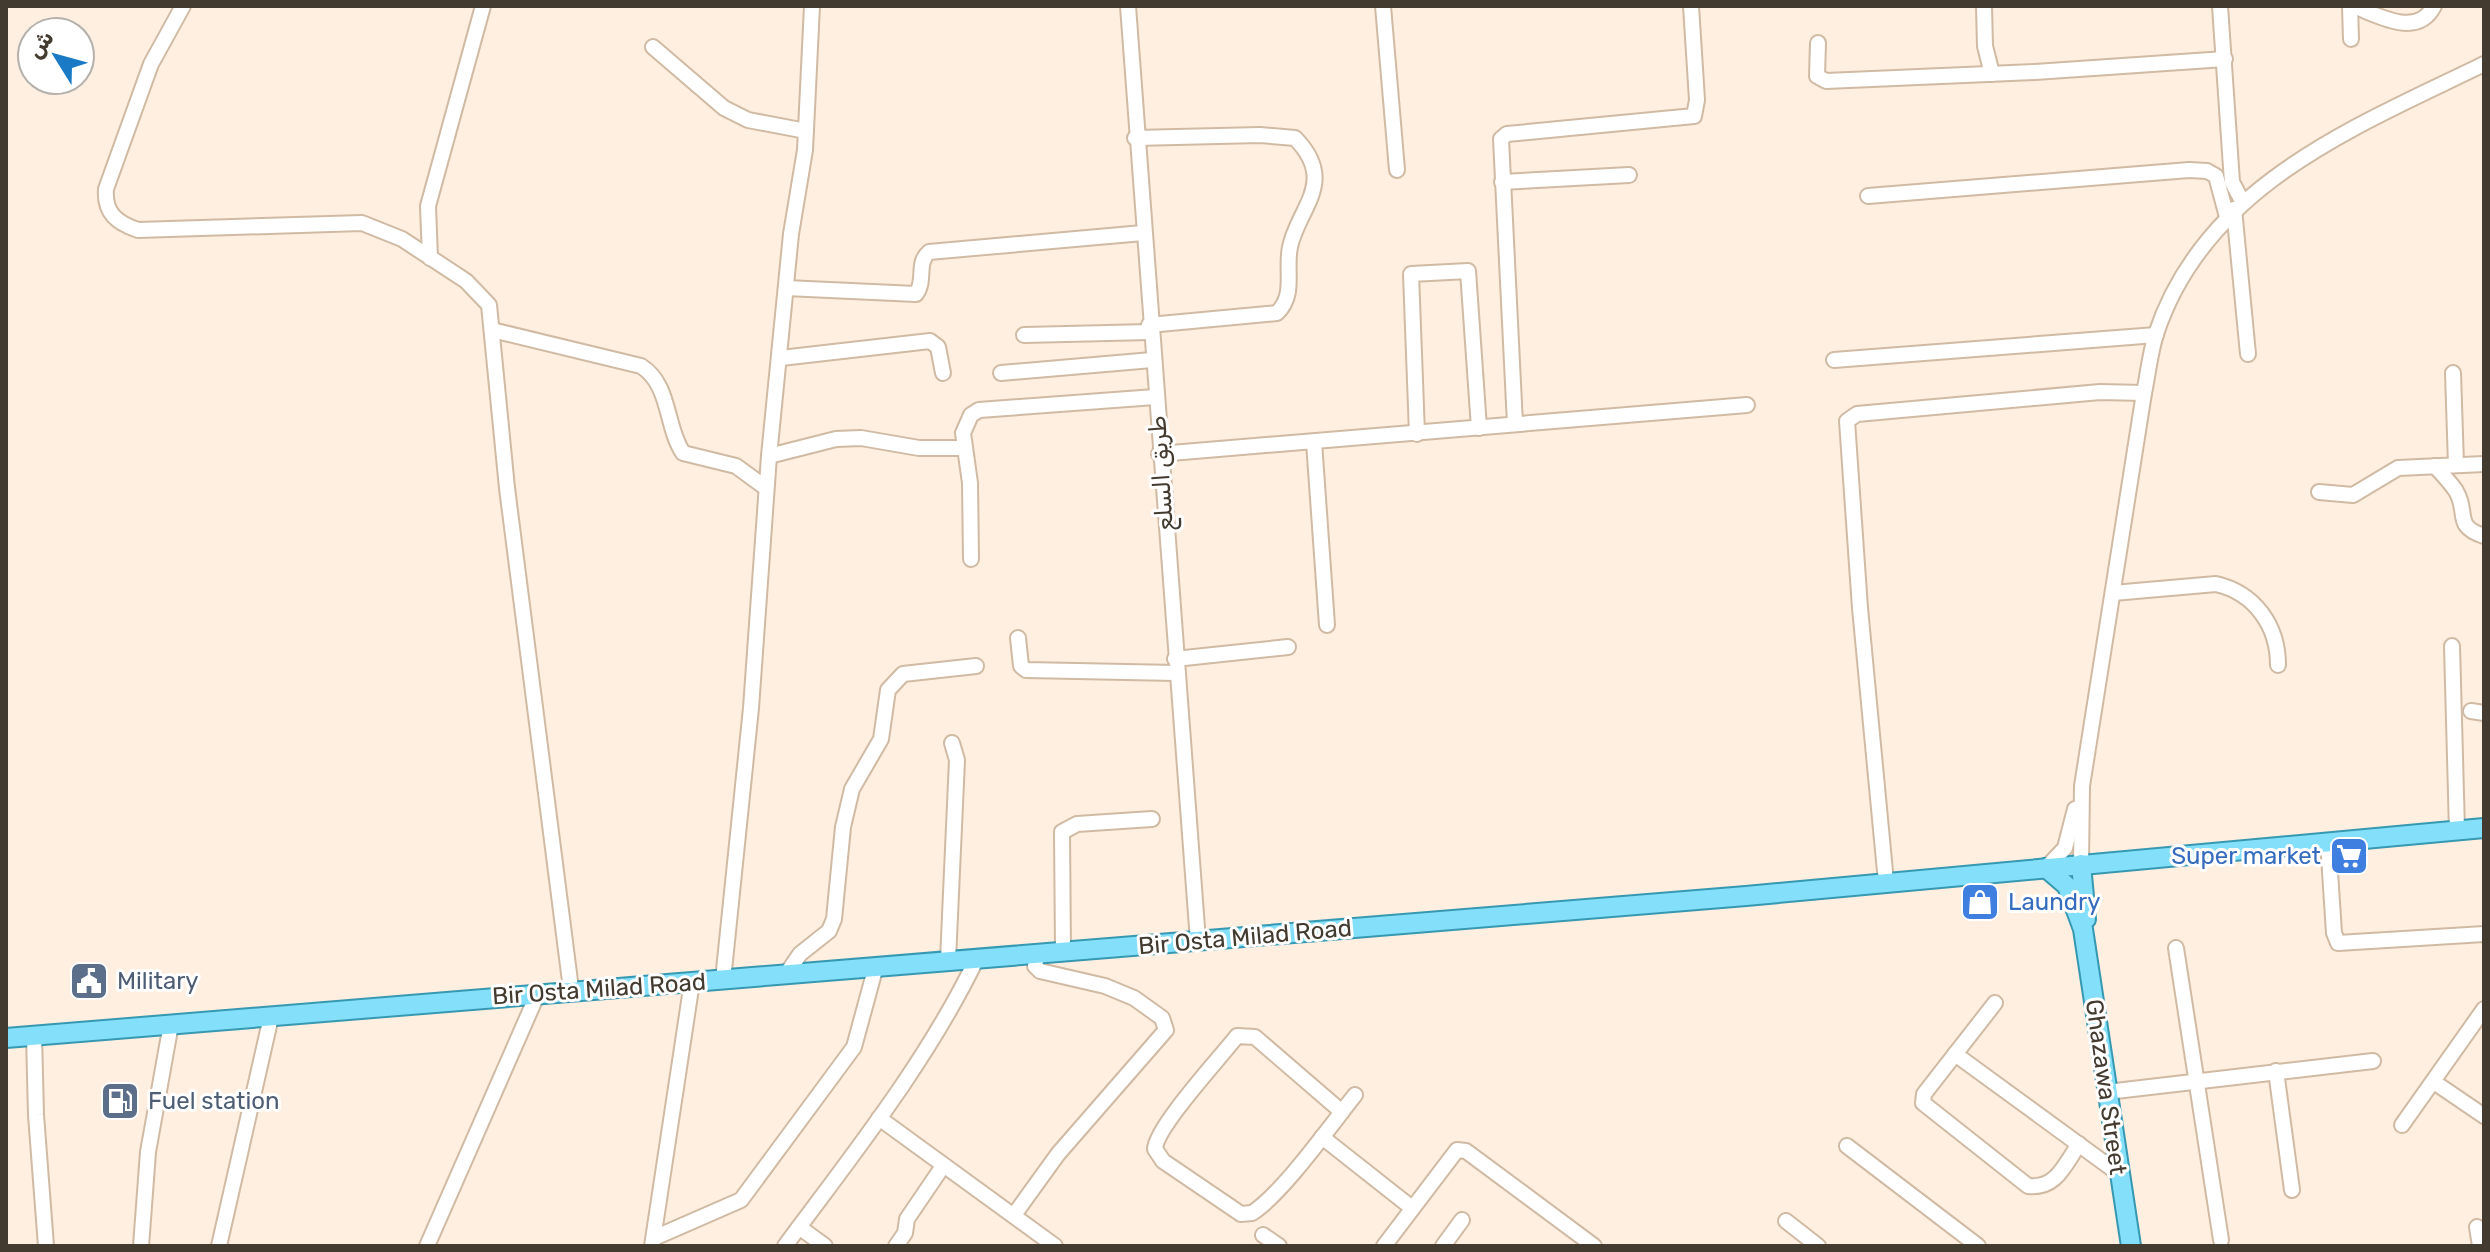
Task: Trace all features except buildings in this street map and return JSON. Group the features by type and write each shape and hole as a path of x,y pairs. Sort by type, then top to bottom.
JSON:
{"main road":[{"name":"Bir Osta Milad Road","path":"6,1038 571,989 785,976 1198,941 2484,828"},
{"path":"2081,864 2086,922 2083,929"},
{"path":"2046,868 2067,886 2083,929"},
{"name":"Ghazawa Street","path":"2083,929 2131,1246"}],"street":[{"path":"183,6 151,64 106,189 107,210 122,225 138,230 362,223 402,239 478,290 489,305 507,488 571,989"},
{"path":"430,258 428,206 483,6"},
{"path":"723,980 751,708 769,456 806,131 812,6"},
{"name":"طريق السلع","path":"1128,6 1135,138 1198,941"},
{"path":"1383,6 1397,170"},
{"path":"1515,424 1500,144 1507,134 1694,116 1697,100 1691,6"},
{"path":"1984,6 1985,46 1992,74"},
{"path":"2220,6 2248,354"},
{"path":"2351,39 2351,6 2404,24 2421,20 2434,6"},
{"path":"1818,43 1817,76 1826,81 2225,59"},
{"path":"653,47 724,108 748,120 806,131"},
{"path":"2046,868 2065,848 2082,786 2144,393 2156,335 2188,265 2235,209 2329,141 2484,64"},
{"path":"1024,335 1150,329 1277,313 1285,304 1289,290 1292,239 1311,204 1313,176 1301,145 1285,136 1135,138"},
{"path":"1868,196 2189,170 2207,171 2216,176 2235,209"},
{"path":"1502,182 1629,175"},
{"path":"786,288 916,294 921,287 922,259 929,252 1143,233"},
{"path":"1417,434 1411,274 1468,271 1479,428"},
{"path":"492,330 641,366 652,373 661,386 675,441 683,453 736,466 766,488"},
{"path":"1834,360 2156,335"},
{"path":"781,358 930,341 938,347 943,373"},
{"path":"1001,373 1152,360"},
{"path":"2453,373 2456,465"},
{"path":"1886,882 1854,535 1847,421 1857,414 2100,392 2144,393"},
{"path":"971,559 966,422 979,410 1055,407 1155,397"},
{"path":"1159,454 1747,405"},
{"path":"769,456 836,439 861,438 919,448 965,448"},
{"path":"1314,442 1327,625"},
{"path":"2319,492 2353,495 2388,471 2484,464"},
{"path":"2435,466 2455,489 2464,524 2470,532 2484,536"},
{"path":"2113,593 2216,584 2231,587 2267,619 2278,644 2278,665"},
{"path":"1018,638 1021,666 1026,670 1175,666 1288,647"},
{"path":"2452,646 2457,831"},
{"path":"785,976 800,954 829,931 834,919 843,827 852,789 881,739 888,690 903,674 976,666"},
{"path":"948,960 957,760 952,743"},
{"path":"2081,864 2082,786"},
{"path":"1063,951 1062,832 1077,824 1152,819"},
{"path":"2328,841 2334,933 2338,943 2484,934"},
{"path":"2176,948 2221,1240"},
{"path":"1014,1215 1058,1154 1166,1030 1162,1018 1134,998 1105,986 1040,971 1035,966 1037,954"},
{"path":"785,1246 879,1118 955,1003 977,958"},
{"path":"653,1242 741,1200 854,1047 876,966"},
{"path":"653,1242 692,982"},
{"path":"427,1246 538,993"},
{"path":"1995,1003 1924,1094 1923,1103 2028,1186 2043,1187 2052,1183 2079,1144"},
{"path":"2402,1125 2484,1009"},
{"path":"219,1246 271,1017"},
{"path":"141,1246 148,1152 171,1024"},
{"path":"1342,1112 1255,1037 1244,1034 1237,1036 1166,1124 1155,1139 1155,1149 1163,1161 1241,1214 1247,1214 1257,1210 1322,1137 1342,1112 1355,1095"},
{"path":"34,1036 36,1115 46,1246"},
{"path":"1955,1054 2118,1173"},
{"path":"2107,1092 2195,1079 2373,1061"},
{"path":"2276,1071 2292,1190"},
{"path":"2434,1082 2484,1116"},
{"path":"879,1118 1055,1246"},
{"path":"1322,1137 1412,1208"},
{"path":"1847,1146 1978,1246"},
{"path":"1384,1246 1457,1150 1466,1151 1593,1246"},
{"path":"896,1246 905,1233 907,1219 943,1166"},
{"path":"1443,1246 1462,1220"},
{"path":"1786,1221 1818,1246"},
{"path":"799,1227 825,1246"},
{"path":"2477,1227 2480,1246"},
{"path":"1263,1235 1279,1246"}],"place":[{"name":"Super market","path":"2349,856"},
{"name":"Laundry","path":"1980,902"},
{"name":"Military","path":"89,981"},
{"name":"Fuel station","path":"120,1101"}]}
